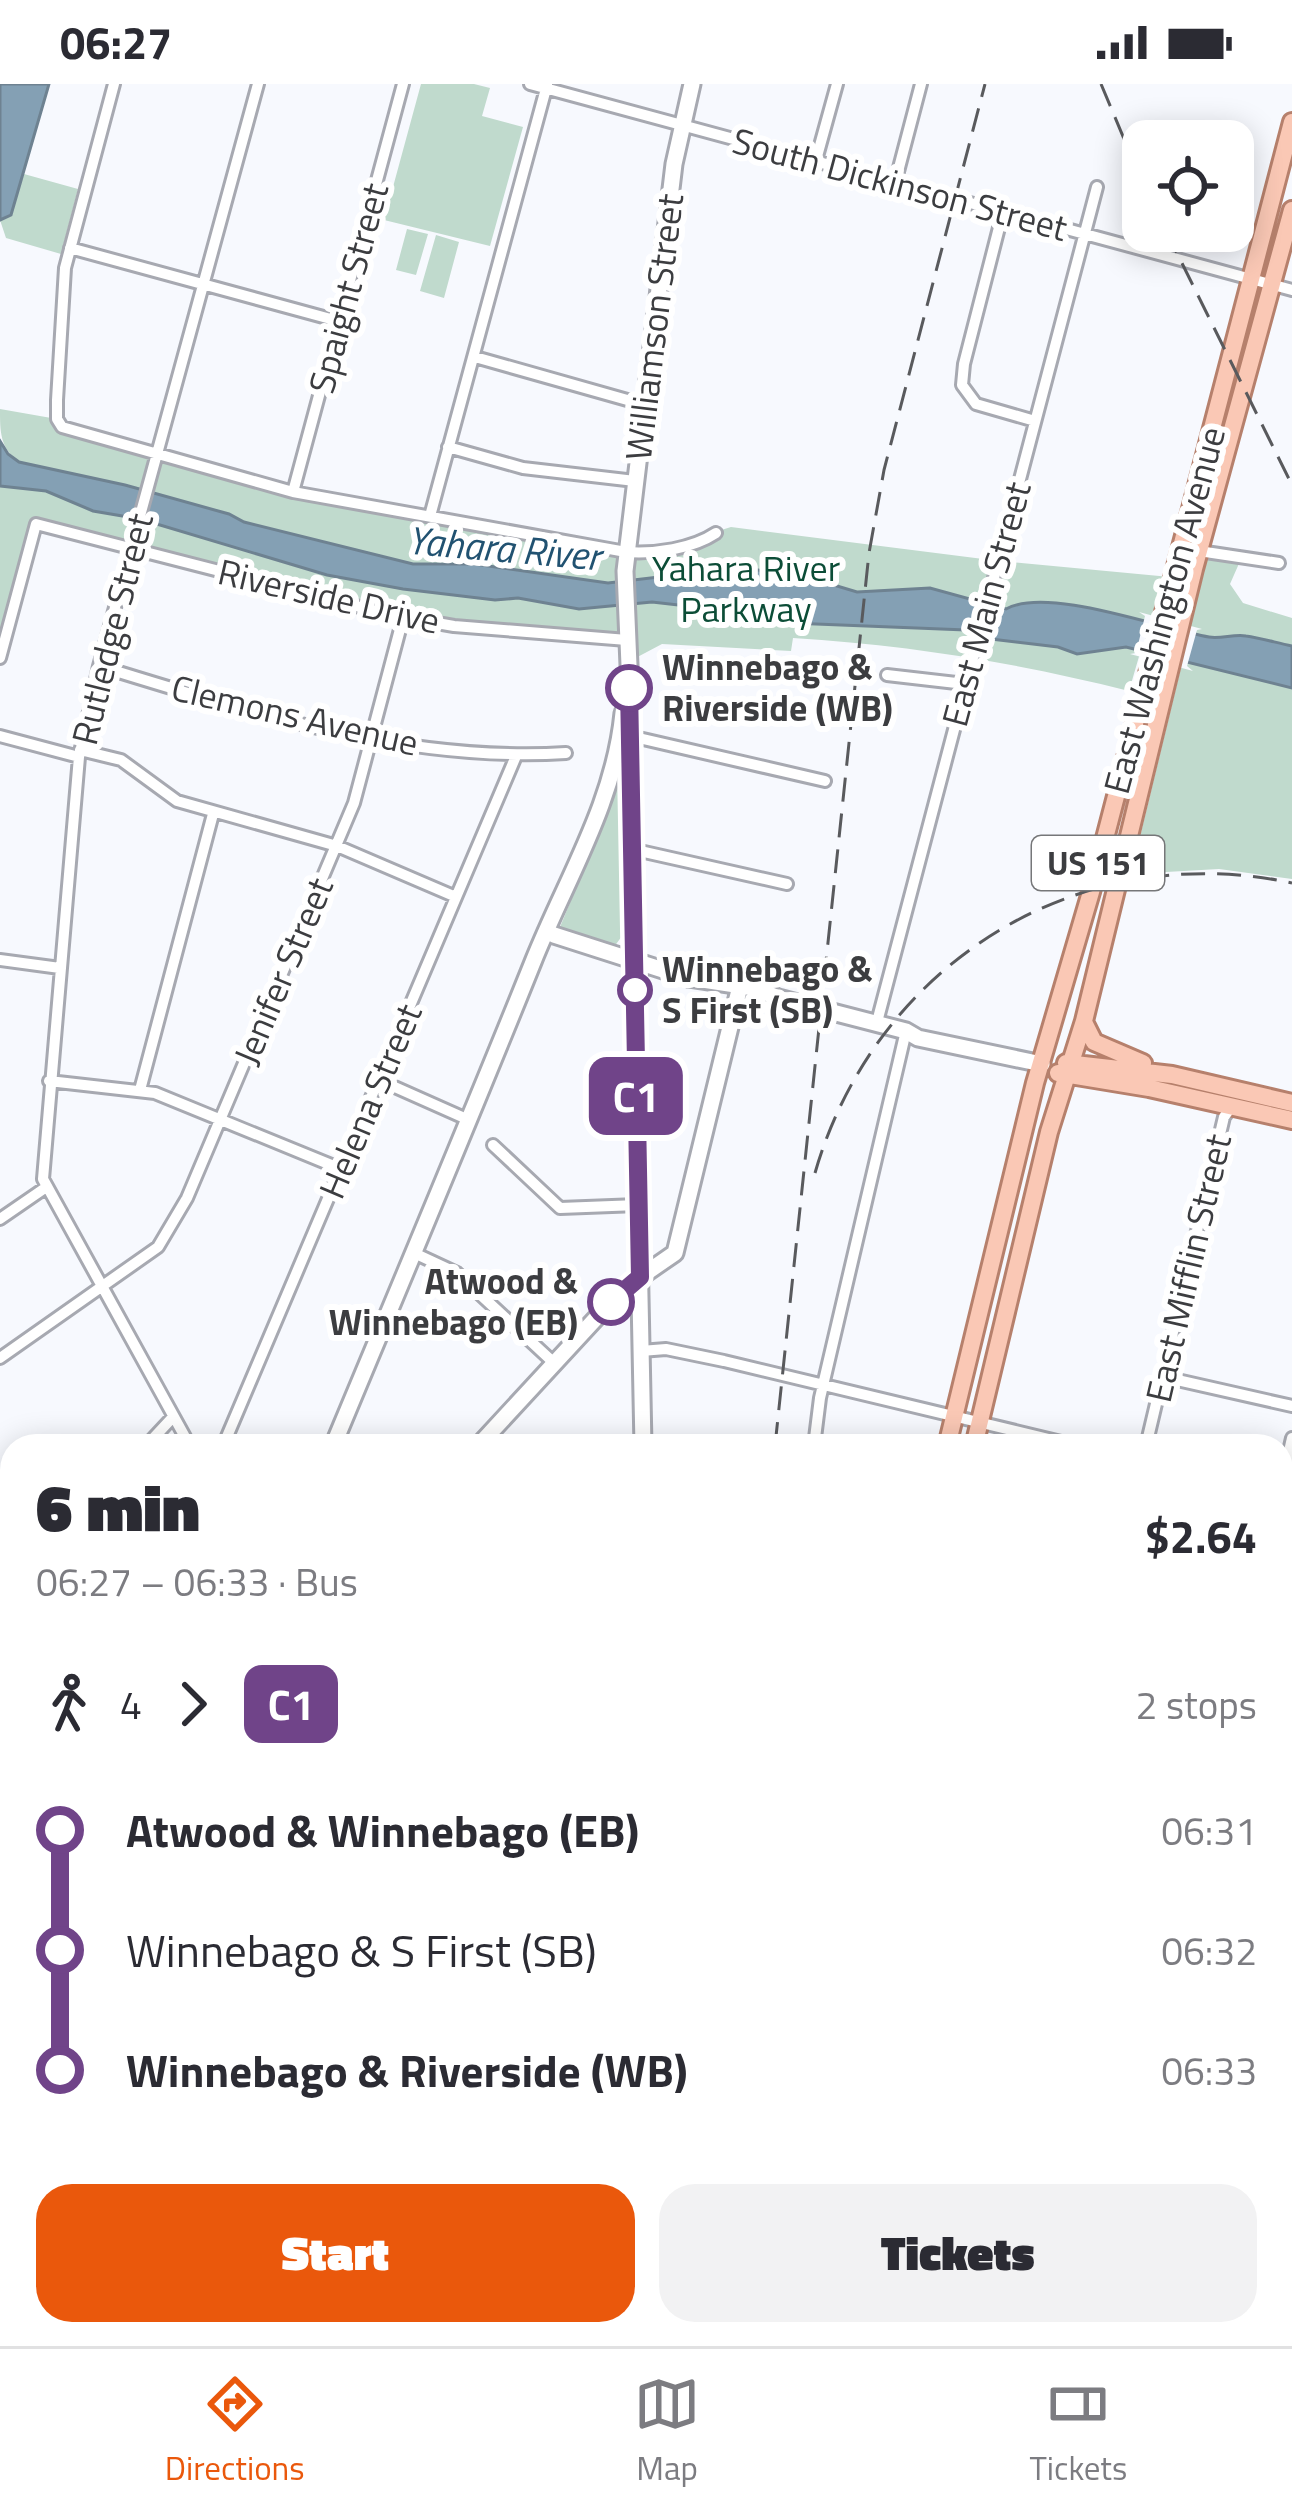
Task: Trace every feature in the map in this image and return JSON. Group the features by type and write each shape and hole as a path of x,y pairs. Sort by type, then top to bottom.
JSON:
{"main road":[{"name":"East Washington Avenue","path":"950,1434 1042,1064 1292,122"},
{"name":"East Washington Avenue","path":"977,1434 1049,1132 1084,1021 1199,550 1292,209"},
{"path":"1084,1021 1098,1044 1234,1099"},
{"path":"1042,1064 1234,1099 1290,1114"},
{"path":"1069,1069 1172,1075"}],"street":[{"path":"114,84 65,268 57,400 62,427 292,492 626,552 646,554 716,532"},
{"name":"Rutledge Street","path":"45,1188 49,1082 80,753 99,666 258,84"},
{"name":"Spaight Street","path":"292,492 404,84"},
{"name":"South Dickinson Street","path":"530,84 1292,290"},
{"name":"Williamson Street","path":"626,735 626,552 681,125 692,84"},
{"path":"816,160 837,84"},
{"path":"895,183 921,84"},
{"path":"430,516 547,86"},
{"name":"East Main Street","path":"877,1022 1097,187"},
{"path":"1003,212 962,385 976,404 1035,421"},
{"path":"70,248 338,321"},
{"path":"475,357 645,405"},
{"path":"448,447 523,468 635,481"},
{"name":"Riverside Drive","path":"0,658 36,524 134,542 404,618 627,640"},
{"path":"1199,550 1279,563"},
{"name":"Jenifer Street","path":"0,1358 158,1247 187,1198 355,803 404,618"},
{"name":"Clemons Avenue","path":"99,666 371,741 516,756 566,753"},
{"path":"887,675 965,684"},
{"path":"626,735 825,782"},
{"path":"626,735 643,1434"},
{"path":"518,1005 554,935 626,735"},
{"path":"0,736 122,760 177,801 337,845 456,897"},
{"name":"Helena Street","path":"228,1434 516,756"},
{"path":"140,1090 213,814"},
{"path":"631,849 787,884"},
{"path":"338,1434 535,956 579,865"},
{"path":"554,935 683,977 906,1030 939,1032 955,1043 1042,1064"},
{"path":"0,961 60,968"},
{"path":"489,1434 623,1289 669,1259 678,1246 740,990"},
{"path":"816,1434 823,1385 906,1030"},
{"path":"379,1080 469,1120"},
{"path":"49,1082 140,1090 341,1169"},
{"name":"East Mifflin Street","path":"1149,1434 1224,1117 1234,1099"},
{"path":"493,1145 560,1208 638,1205"},
{"path":"0,1219 45,1188 183,1434"},
{"path":"414,1253 457,1273 554,1362"},
{"path":"641,1351 669,1349 1025,1434"},
{"path":"1163,1376 1292,1406"},
{"path":"157,1434 173,1417"}],"green space":[{"path":"421,84 490,88 482,116 523,127 490,246 384,220"},
{"path":"24,174 78,189 61,254 6,238 0,220 11,215"},
{"path":"407,229 428,234 416,275 396,270"},
{"path":"436,235 459,242 444,298 420,291"},
{"name":"Yahara River Parkway","path":"0,409 57,419 59,424 292,492 647,553 731,527 1170,577 1179,548 1241,559 1230,584 1243,603 1292,618 1292,879 1219,869 1131,874 1182,663 1140,653 1129,691 962,657 793,638 791,651 662,644 628,662 627,641 454,626 37,524 0,658 0,486 46,491 93,511 125,485 19,462 2,439"},
{"path":"624,744 626,775 619,809 622,936 614,947 560,927 597,837"}],"water":[{"path":"0,84 49,84 11,215 0,220"},
{"path":"0,441 19,462 125,485 244,522 413,564 474,564 608,583 727,569 758,570 857,592 930,588 1006,609 1025,603 1076,606 1209,637 1246,636 1292,646 1292,688 1126,647 1077,654 966,630 791,623 774,616 652,602 579,609 518,598 495,600 403,589 327,575 140,519 93,511 46,491 0,486"}],"pier":[{"path":"1139,612 1202,629 1197,630 1187,666 1193,671 1130,654 1136,653 1145,616"}],"railway":[{"path":"776,1434 869,553 884,470 985,84"},
{"path":"1101,84 1122,134"},
{"path":"1176,252 1292,485"},
{"path":"815,1173 844,1099 885,1033 936,978 995,933 1062,900 1135,880 1212,874 1292,883"}],"bus line":[{"name":"C1","path":"611,1302 640,1277 629,688"}],"place":[{"name":"Winnebago & Riverside (WB)","path":"629,688"},
{"name":"Winnebago & S First (SB)","path":"635,990"},
{"name":"Atwood & Winnebago (EB)","path":"611,1302"}],"water label":[{"name":"Yahara River","path":"504,548"}]}
